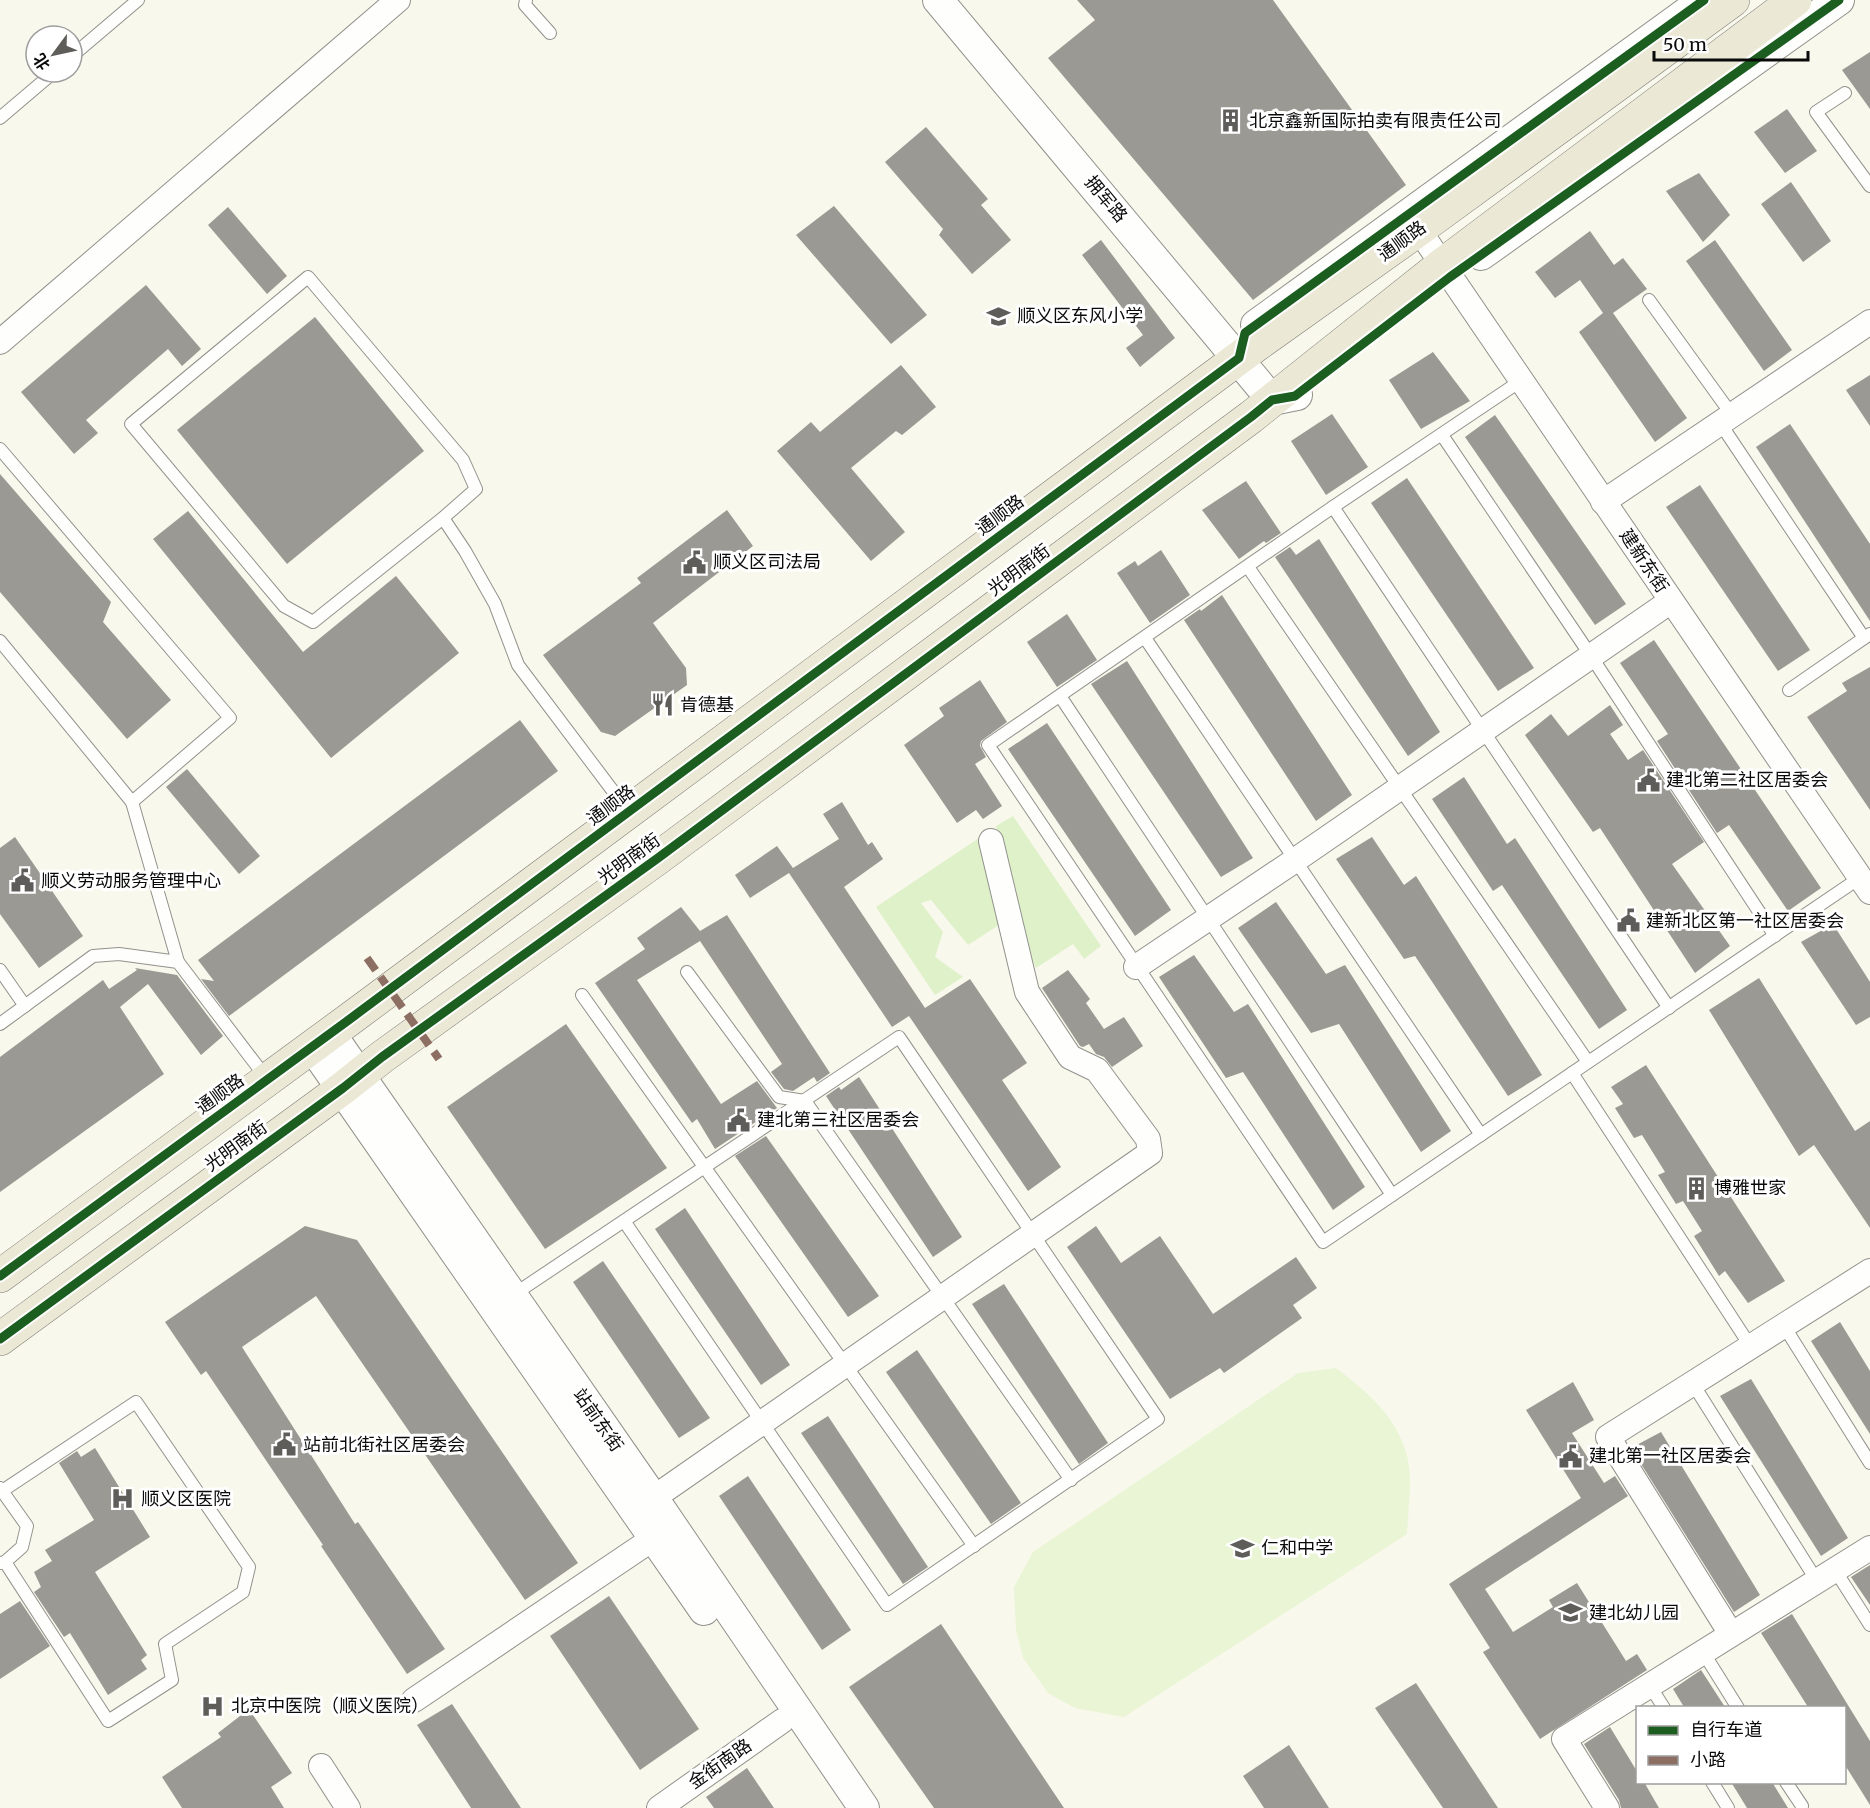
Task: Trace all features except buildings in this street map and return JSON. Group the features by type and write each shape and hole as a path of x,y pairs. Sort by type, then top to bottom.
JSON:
{"main road":[{"path":"1285,395 1795,0"},
{"name":"通顺路","path":"0,1276 629,812 1246,346 1715,6"},
{"name":"光明南街","path":"0,1339 795,757 1251,417 1285,395"}],"street":[{"path":"0,342 398,0"},
{"name":"拥军路","path":"938,0 1246,346 1285,395"},
{"path":"963,0 1246,346"},
{"path":"1446,271 1839,0"},
{"name":"建新东街","path":"1413,223 1865,885"},
{"path":"1603,502 1870,322"},
{"path":"1136,967 1671,601"},
{"path":"643,1504 1150,1153 1148,1139 1097,1070 1070,1058 1027,992 991,841"},
{"name":"站前东街","path":"321,1039 643,1504 864,1808"},
{"path":"1731,1634 1608,1437 1784,1326 1868,1277"},
{"name":"站前东街","path":"643,1504 654,1538 842,1808"},
{"path":"414,1700 654,1538"},
{"path":"1606,1808 1564,1739 1870,1548"},
{"name":"金街南路","path":"659,1808 782,1721"},
{"path":"321,1766 348,1808"}],"lane":[{"path":"84,46 138,0"},
{"path":"526,0 525,5 550,33"},
{"path":"0,118 40,84"},
{"path":"1845,93 1816,112 1870,186"},
{"path":"308,277 464,460 476,489 443,518 313,622 284,606 131,424 308,277"},
{"path":"1649,300 1867,636 1789,690"},
{"path":"1522,380 1333,507 988,745 1136,967 1323,1242 1775,936 1865,885"},
{"path":"1442,435 1775,936"},
{"path":"0,449 230,718 132,802"},
{"path":"1333,507 1669,1008"},
{"path":"443,518 495,604 518,665 629,812"},
{"path":"1248,567 1588,1062"},
{"path":"1145,638 1481,1135"},
{"path":"0,640 132,802 178,962 267,1080"},
{"path":"1060,696 1392,1195"},
{"path":"0,1024 93,956 119,954 178,962"},
{"path":"0,970 25,1006"},
{"path":"687,972 779,1097 804,1101 1071,1480"},
{"path":"582,995 974,1546"},
{"path":"503,1301 899,1037 1158,1419 887,1605 624,1221"},
{"path":"1572,1073 1751,1347"},
{"path":"1784,1326 1870,1462"},
{"path":"1693,1384 1826,1575 1870,1625"},
{"path":"136,1402 249,1567 243,1592 165,1644 172,1680 108,1721 2,1562 22,1547 27,1526 1,1490 136,1402"},
{"path":"1703,1652 1737,1706"},
{"path":"1650,1686 1663,1706"},
{"path":"1713,1784 1728,1808"},
{"path":"1787,1784 1802,1806"}],"green space":[{"path":"1013,816 1101,946 1084,959 1073,944 1036,968 1017,927 996,826"},
{"path":"982,836 999,925 968,945 931,900 921,903 943,932 935,957 963,977 935,995 876,907"},
{"path":"1336,1368 1379,1406 1396,1429 1402,1442 1410,1475 1407,1534 1124,1717 1075,1708 1048,1693 1023,1658 1016,1630 1014,1587 1033,1552 1298,1373"}],"marked path":[{"path":"367,958 439,1059"}],"cycle path":[{"path":"0,1276 354,1016 1239,358 1245,333 1704,0"},
{"path":"0,1339 382,1057 658,858 1272,400 1295,396 1450,277 1839,0"}],"place":[{"name":"北京鑫新国际拍卖有限责任公司","path":"1231,121"},
{"name":"顺义区东风小学","path":"999,316"},
{"name":"顺义区司法局","path":"695,562"},
{"name":"肯德基","path":"662,705"},
{"name":"建北第二社区居委会","path":"1648,780"},
{"name":"顺义劳动服务管理中心","path":"23,881"},
{"name":"建新北区第一社区居委会","path":"1628,921"},
{"name":"建北第三社区居委会","path":"739,1120"},
{"name":"博雅世家","path":"1696,1188"},
{"name":"站前北街社区居委会","path":"285,1445"},
{"name":"建北第一社区居委会","path":"1571,1456"},
{"name":"顺义区医院","path":"123,1499"},
{"name":"仁和中学","path":"1243,1548"},
{"name":"建北幼儿园","path":"1571,1613"},
{"name":"北京中医院（顺义医院）","path":"213,1706"}]}
